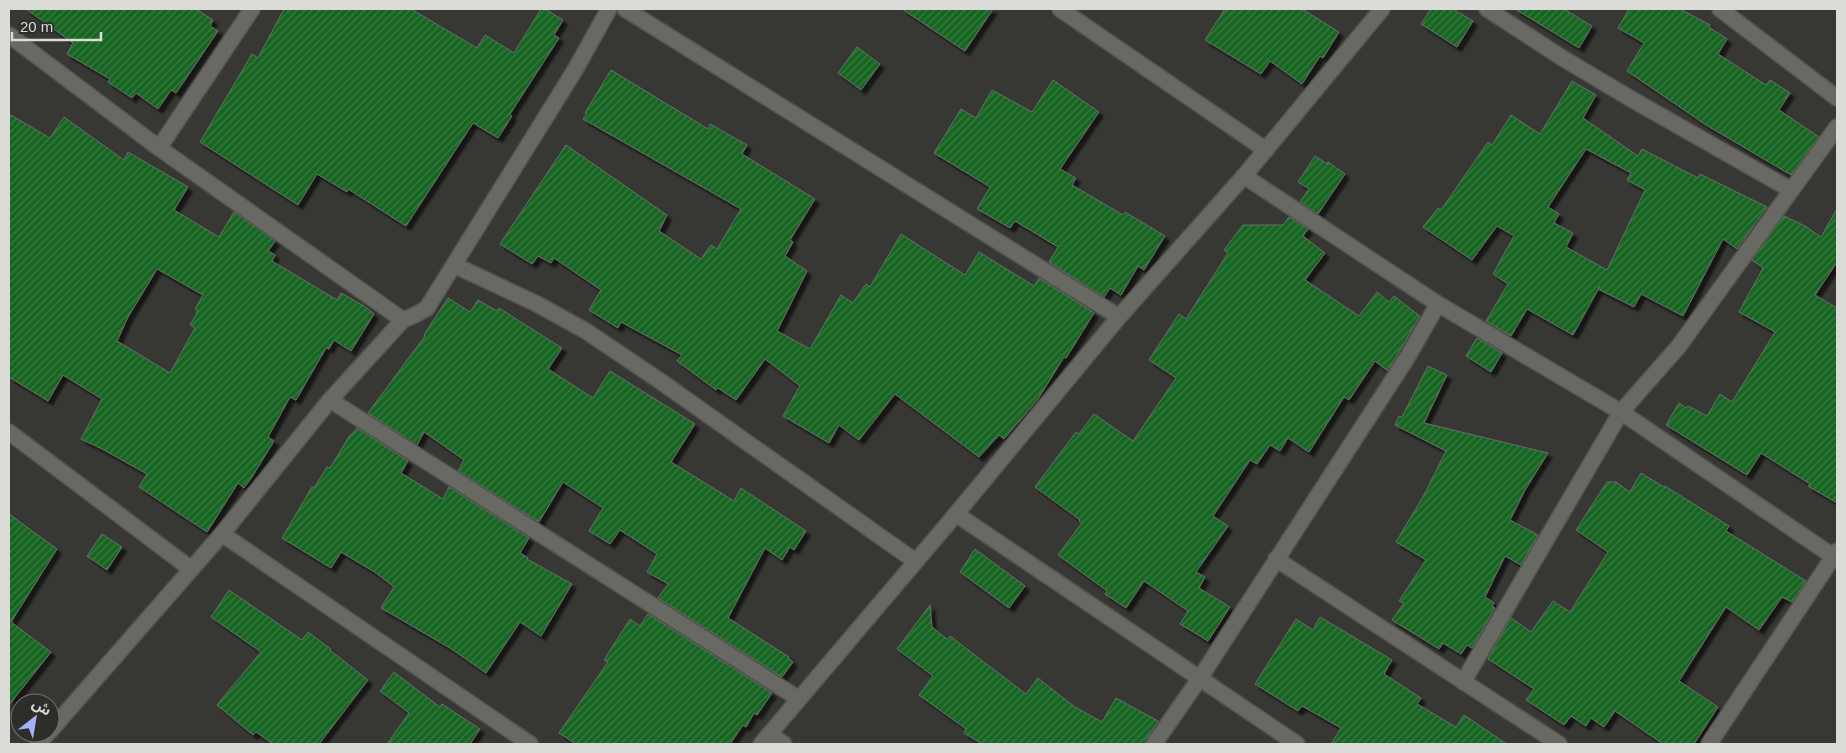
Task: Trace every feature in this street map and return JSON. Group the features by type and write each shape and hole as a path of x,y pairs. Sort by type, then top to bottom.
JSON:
{"street":[{"path":"159,148 252,9"},
{"path":"60,719 222,534 330,400 403,320 415,316 427,308 576,70 608,9"},
{"path":"625,9 1119,316"},
{"path":"1060,9 1266,150"},
{"path":"784,744 765,739 956,514 1119,316 1244,176 1382,9"},
{"path":"1487,9 1564,59 1633,100 1792,190"},
{"path":"1720,9 1837,98"},
{"path":"9,35 159,148 403,320"},
{"path":"1463,682 1621,412 1679,346 1837,127"},
{"path":"1244,176 1438,304 1621,412 1836,556 1708,744"},
{"path":"454,265 537,304 586,331 915,561"},
{"path":"1154,744 1200,678 1407,358 1438,304"},
{"path":"330,400 799,699"},
{"path":"9,432 191,569"},
{"path":"956,514 1297,744"},
{"path":"222,534 530,744"},
{"path":"1276,559 1559,744"}],"building":[{"path":"26,9 196,9 213,20 210,26 218,31 176,93 171,90 158,109 136,93 132,98 108,82 110,79 67,54 73,43"},
{"path":"284,9 411,9 477,48 485,35 514,53 541,9 545,9 563,20 554,35 559,38 510,114 512,116 498,138 473,123 406,226 348,189 347,192 317,174 298,205 200,142 252,54 258,58"},
{"path":"902,9 993,9 965,51"},
{"path":"1225,9 1302,9 1339,32 1323,58 1320,56 1302,84 1270,61 1261,74 1205,40"},
{"path":"1431,9 1453,9 1473,21 1457,47 1421,24"},
{"path":"1515,9 1564,9 1592,26 1579,48"},
{"path":"1629,9 1680,9 1710,25 1709,27 1727,39 1718,54 1766,85 1770,80 1790,93 1779,110 1819,137 1791,175 1706,125 1627,71 1644,43 1618,28"},
{"path":"857,47 880,64 861,90 838,73"},
{"path":"611,70 708,129 710,124 747,145 742,154 815,199 790,240 793,242 785,256 807,271 777,331 810,349 841,295 853,303 866,284 870,287 901,234 965,275 979,252 1034,286 1039,278 1094,313 1038,399 1004,439 999,435 979,457 895,394 859,440 839,425 829,443 783,416 800,386 765,359 736,400 718,388 716,390 677,361 682,355 621,322 618,328 589,310 601,290 554,258 551,263 538,256 532,264 500,244 566,145 667,215 659,231 701,259 711,245 717,249 741,209 583,119"},
{"path":"1053,80 1099,112 1060,169 1076,178 1072,185 1123,215 1125,212 1165,236 1144,270 1138,266 1121,295 1110,288 1104,297 1049,262 1058,247 1015,221 1010,228 977,209 990,187 934,153 961,109 976,118 992,90 1032,112"},
{"path":"1572,81 1596,95 1583,118 1638,156 1642,149 1698,178 1700,174 1767,207 1737,249 1723,239 1683,316 1641,294 1634,307 1598,289 1573,335 1527,309 1511,336 1486,321 1508,284 1493,274 1514,236 1497,226 1472,260 1423,227 1438,208 1441,210 1488,142 1492,145 1511,115 1540,134","holes":["1586,149 1631,173 1627,180 1645,190 1607,270 1566,247 1573,233 1554,223 1559,214 1548,207"]},
{"path":"9,114 50,138 64,117 124,160 128,152 188,187 174,210 219,237 234,212 275,241 268,251 275,255 272,261 337,300 341,293 374,314 351,351 334,340 329,349 326,348 296,400 290,397 268,437 274,441 252,477 244,488 238,483 207,532 139,487 147,474 81,439 102,399 63,375 48,401 9,377","holes":["157,269 203,295 195,309 198,311 190,325 195,328 170,373 117,341 128,317"]},
{"path":"1315,156 1327,164 1328,162 1345,174 1318,214 1300,202 1309,189 1298,182"},
{"path":"1837,209 1837,262 1815,295 1837,308 1837,503 1808,486 1810,484 1761,453 1747,475 1666,425 1679,403 1686,408 1688,406 1707,416 1720,394 1732,402 1775,332 1739,312 1763,268 1752,260 1784,216 1805,226 1821,237"},
{"path":"1289,217 1308,229 1303,236 1325,253 1305,280 1359,316 1377,292 1389,302 1394,296 1420,316 1388,371 1375,361 1349,400 1344,397 1309,452 1288,438 1280,451 1270,445 1257,464 1250,460 1213,516 1228,526 1196,572 1205,577 1199,588 1230,607 1208,641 1180,624 1188,611 1144,581 1126,608 1105,594 1107,591 1058,555 1082,523 1035,487 1076,432 1079,434 1094,414 1133,441 1176,378 1149,360 1179,314 1186,319 1228,253 1224,250 1243,225 1283,225"},
{"path":"448,298 470,312 478,300 497,311 499,308 562,348 548,369 593,398 610,371 695,424 671,462 734,501 741,488 806,531 794,550 790,547 782,560 765,548 728,618 789,657 793,662 782,677 658,598 668,584 647,572 657,554 620,530 610,544 589,531 603,508 563,482 539,522 458,471 464,460 424,432 417,445 368,413 425,336"},
{"path":"1477,338 1502,353 1491,372 1466,356"},
{"path":"1428,366 1447,375 1424,423 1548,453 1525,490 1510,520 1538,535 1521,565 1505,556 1485,597 1494,603 1492,606 1495,608 1472,648 1467,645 1461,654 1443,643 1439,649 1392,620 1404,603 1399,601 1426,560 1396,542 1424,495 1446,451 1395,425 1399,416 1402,417"},
{"path":"357,428 408,461 401,473 443,499 449,487 529,538 520,553 527,559 572,584 541,636 520,622 486,673 450,648 381,608 394,587 376,573 341,552 331,568 282,538 312,487 314,488 327,467 330,468 350,435"},
{"path":"1641,473 1729,526 1726,531 1806,581 1792,602 1782,597 1759,630 1726,607 1679,681 1718,707 1694,744 1663,744 1615,711 1604,727 1591,718 1586,726 1571,716 1564,725 1526,700 1534,689 1488,659 1511,618 1531,632 1553,601 1570,612 1608,552 1576,530 1607,482 1616,482 1630,492"},
{"path":"9,514 57,549 11,622 51,652 19,693 10,693 9,705"},
{"path":"102,534 122,547 107,570 87,556"},
{"path":"975,549 1025,586 1009,608 960,572"},
{"path":"229,590 302,640 308,632 368,680 319,744 273,744 256,732 253,735 217,705 261,652 211,617"},
{"path":"930,605 932,627 947,639 950,636 1026,694 1038,678 1075,707 1102,722 1116,698 1158,721 1146,739 1145,744 982,744 964,733 966,729 919,695 933,676 897,649"},
{"path":"648,614 772,693 757,715 754,713 746,727 743,725 730,744 576,744 559,733 608,662 604,660 630,619 640,626"},
{"path":"1320,617 1392,660 1384,674 1421,698 1417,704 1456,727 1464,715 1507,744 1331,744 1341,728 1302,706 1298,711 1255,684 1296,619 1313,630"},
{"path":"394,672 440,707 442,704 480,729 470,744 387,744 409,713 380,691"}]}
